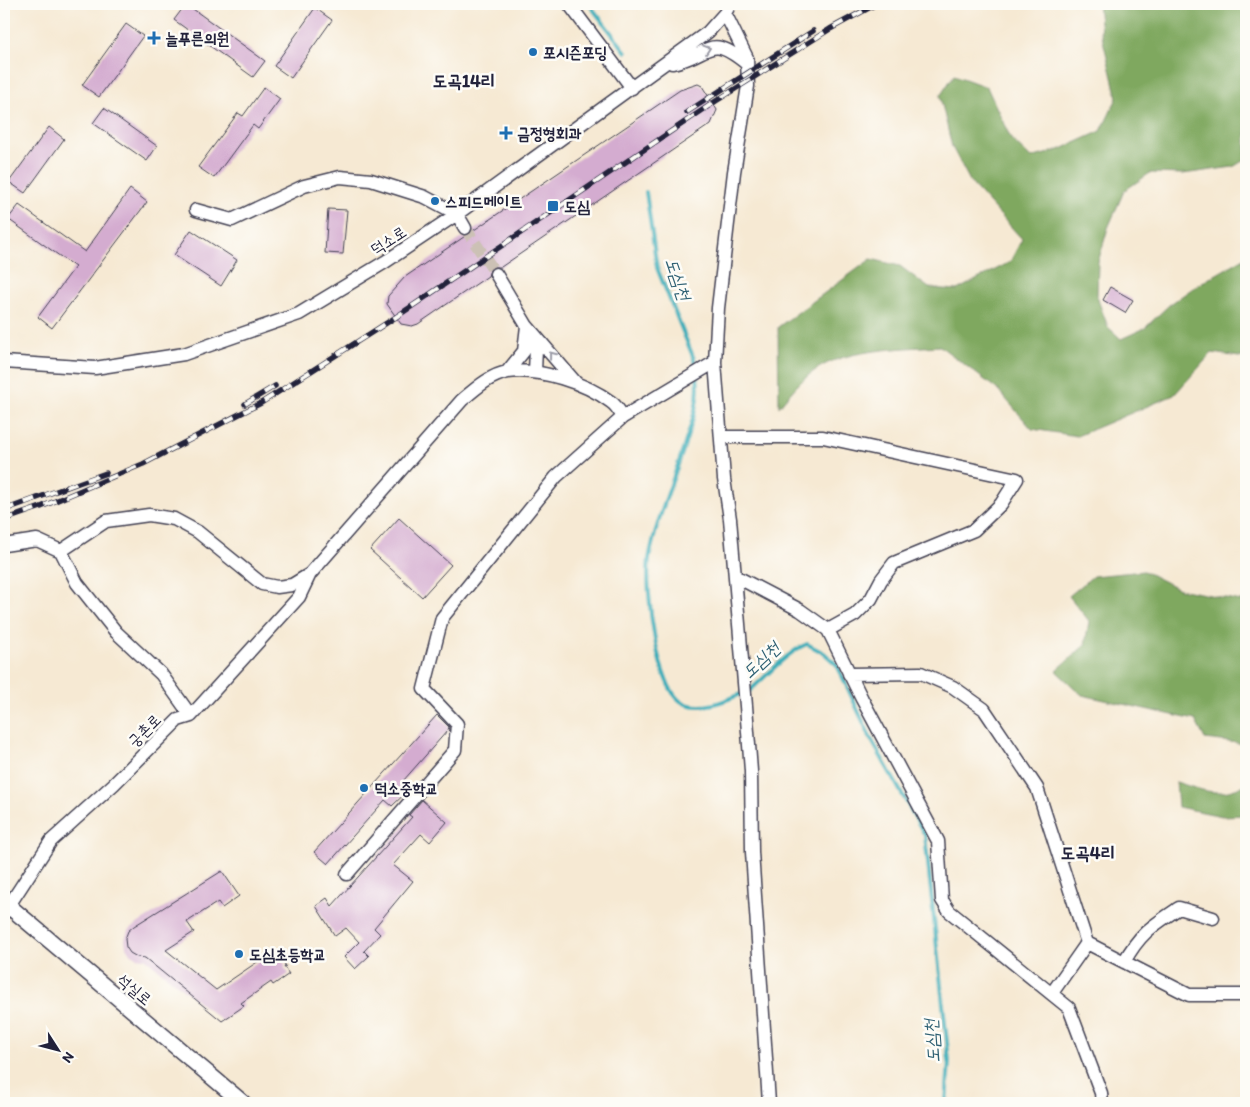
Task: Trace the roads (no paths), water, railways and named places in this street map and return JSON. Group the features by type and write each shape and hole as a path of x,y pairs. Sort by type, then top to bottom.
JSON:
{"street":[{"path":"569,4 632,88"},
{"path":"728,8 747,58 748,86 734,172 718,308 715,362 751,771 752,852 769,1103"},
{"name":"덕소로","path":"4,362 95,368 184,354 299,314 385,262 457,214 708,32 728,8"},
{"path":"665,64 681,61 710,46 720,47 733,52 747,64"},
{"path":"196,210 232,220 304,186 340,177 371,180 425,197 457,214 465,228"},
{"path":"496,274 527,326 536,348 535,372"},
{"path":"507,372 524,351 527,326"},
{"path":"527,326 578,385"},
{"path":"347,874 455,750 457,724 424,689 442,618 556,477 624,417 715,362"},
{"path":"61,551 106,521 149,515 174,519 198,532 262,584 277,587 292,585 310,574 462,400 477,386 507,372 552,374 612,402 624,417"},
{"path":"721,436 824,437 1017,479 1001,504 974,530 894,564 881,580 871,599 855,615 828,630"},
{"path":"4,545 37,540 61,551 76,583 116,632 161,674 190,716"},
{"name":"궁촌로","path":"6,908 51,841 114,784 178,720 190,716 299,597 310,574"},
{"path":"735,576 800,610 828,630 849,674 938,840 942,900 950,911 1069,1008 1102,1093 1102,1103"},
{"path":"849,674 921,673 953,687 984,709 1038,788 1087,943 1189,995 1246,995"},
{"name":"석실로","path":"6,908 244,1103"},
{"path":"1124,962 1135,942 1144,932 1179,908 1213,918"},
{"path":"1052,993 1087,943"}],"waterway":[{"name":"도심천","path":"589,4 626,52"},
{"name":"도심천","path":"646,192 657,268 694,359 696,369"},
{"name":"도심천","path":"697,376 698,385 694,414 660,518 649,559 651,615 660,662 667,681 676,696 686,704 700,706 714,704 741,694"},
{"name":"도심천","path":"748,692 799,648 807,644 824,653 837,665 871,739 925,835 949,1061 946,1103"}],"tunnel":[{"path":"465,228 496,274"}],"railway":[{"path":"4,520 41,507 143,464 261,403 396,317 716,101 830,29 876,4"},
{"path":"687,112 813,31"},
{"path":"245,404 275,386"},
{"path":"4,510 106,473"}],"place":[{"name":"늘푸른의원","path":"154,38"},
{"name":"포시즌포딩","path":"533,52"},
{"name":"금정형회과","path":"506,133"},
{"name":"스피드메이트","path":"435,201"},
{"name":"도심","path":"553,206"},
{"name":"덕소중학교","path":"364,788"},
{"name":"도심초등학교","path":"239,954"}],"district":[{"name":"도곡14리","path":"464,81"},
{"name":"도곡4리","path":"1088,853"}]}
